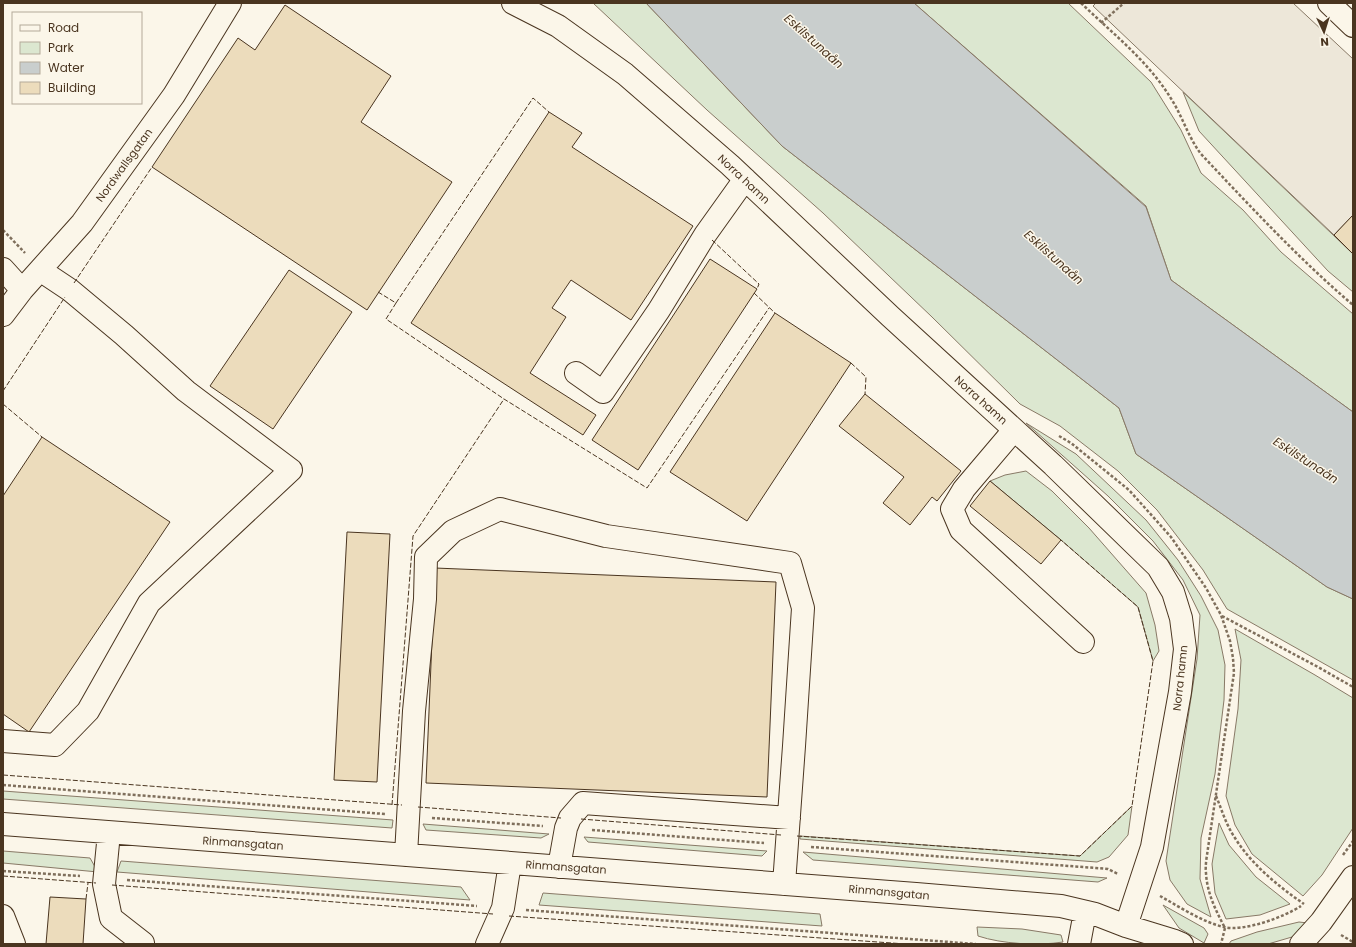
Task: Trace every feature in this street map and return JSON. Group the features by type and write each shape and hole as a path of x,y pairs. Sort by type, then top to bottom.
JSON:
{"street":[{"name":"Nordwallsgatan","path":"3,316 22,290 82,223 174,95 230,3"},
{"name":"Norra hamn","path":"513,3 558,26 625,74 745,179 891,317 1053,465 1158,567 1173,592 1182,618 1185,649 1180,692 1152,847 1126,926"},
{"path":"1329,3 1353,26"},
{"path":"576,373 603,392 659,310 705,235 745,179"},
{"path":"3,270 22,290"},
{"path":"3,741 55,745 88,711 149,603 226,528 291,470 186,391 124,335 70,290 40,270"},
{"path":"1014,430 964,489 952,509 961,530 1083,642"},
{"path":"406,855 414,711 425,599 426,557 453,531 500,509 606,536 790,563 803,608 784,884"},
{"path":"559,867 566,828 570,818 582,803 789,818"},
{"name":"Rinmansgatan","path":"3,824 1061,906 1095,914 1126,926 1182,944"},
{"path":"109,833 104,884 111,918 143,943"},
{"path":"487,944 503,908 510,863"},
{"path":"1301,944 1321,922 1353,877"},
{"path":"1079,944 1085,912"},
{"path":"3,916 14,944"},
{"name":"Rinmansgatan","path":"1126,926 1145,944"}],"path":[{"path":"1081,3 1137,56 1155,76 1170,97 1201,154 1253,209 1353,305"},
{"path":"1101,23 1124,3"},
{"path":"3,230 40,270"},
{"path":"1221,615 1318,667 1353,688"},
{"path":"3,785 1108,869 1206,921 1225,928 1239,928 1269,921 1296,910 1309,900"},
{"path":"1221,944 1225,928 1217,913 1209,892 1206,873 1216,795 1227,825 1234,838 1250,860 1304,905"},
{"path":"1341,859 1353,841"}],"green space":[{"path":"593,3 646,3 782,146 1119,408 1136,454 1327,587 1353,599 1353,680 1227,609 1203,570 1157,510 1118,471 1060,426 1020,404 932,317 823,213 707,110"},
{"path":"914,3 1068,3 1151,82 1181,130 1201,173 1243,210 1281,252 1353,314 1353,412 1171,280 1146,206"},
{"path":"1183,92 1353,254 1353,292 1328,271 1199,131"},
{"path":"1026,423 1076,454 1146,520 1178,560 1201,596 1218,630 1225,665 1224,700 1215,774 1201,838 1200,879 1211,917 1187,904 1170,880 1166,861 1197,659 1200,615 1183,580 1153,541 1108,496"},
{"path":"1026,471 1052,491 1089,528 1146,593 1155,625 1159,651 1153,661 1138,607 990,481 1005,475"},
{"path":"1235,629 1353,698 1353,828 1322,875 1303,896 1252,854 1235,825 1226,796 1238,709 1241,660"},
{"path":"3,791 393,820 392,828 3,799"},
{"path":"1132,806 1128,835 1109,857 1097,862 800,839 800,836 1080,856"},
{"path":"1219,823 1229,845 1256,877 1290,904 1260,915 1226,919 1215,893 1212,864"},
{"path":"423,824 549,834 541,838 426,830"},
{"path":"584,837 767,851 762,856 588,842"},
{"path":"3,851 90,858 98,872 3,863"},
{"path":"803,852 1107,878 1098,882 813,860"},
{"path":"121,861 461,887 470,900 117,872"},
{"path":"543,893 820,914 822,926 539,905"},
{"path":"1163,905 1204,928 1208,934 1204,943 1179,928"},
{"path":"1299,922 1308,923 1292,937 1268,944 1229,944 1231,941 1257,932"},
{"path":"977,927 1022,929 1061,935 1063,942 1031,944 998,941 978,936"}],"shaded area":[{"path":"1096,3 1293,3 1353,59 1353,215 1334,235 1093,6"}],"water":[{"name":"Eskilstunaån","path":"646,3 914,3 1146,207 1171,280 1353,412 1353,599 1327,587 1136,454 1119,408 782,146"}],"building":[{"path":"285,5 391,76 361,122 452,182 367,310 152,167 238,38 255,50"},
{"path":"549,112 582,133 572,147 693,226 631,320 571,280 552,308 566,317 530,373 596,415 583,435 411,323"},
{"path":"1353,215 1353,254 1334,235"},
{"path":"710,259 757,289 638,470 592,440"},
{"path":"289,270 352,312 273,429 210,386"},
{"path":"775,313 851,363 747,521 670,472"},
{"path":"865,394 961,471 937,501 932,497 910,525 883,503 904,477 839,426"},
{"path":"42,437 170,522 29,732 3,714 3,496"},
{"path":"990,481 1061,540 1041,564 970,506"},
{"path":"347,532 390,534 377,782 334,780"},
{"path":"435,568 776,582 767,797 426,783"},
{"path":"50,897 86,899 83,944 46,944"}],"fence":[{"path":"396,303 533,98 549,112"},
{"path":"74,283 152,167"},
{"path":"712,240 759,284 757,289"},
{"path":"378,292 396,303 386,319 504,399 647,488 769,308"},
{"path":"754,293 775,313"},
{"path":"3,391 65,297"},
{"path":"851,363 866,377 865,394"},
{"path":"392,805 413,536 504,399"},
{"path":"3,404 42,437"},
{"path":"797,836 1080,856 1132,806 1153,661 1138,607 1061,540"},
{"path":"3,775 402,805"},
{"path":"418,807 561,818"},
{"path":"581,819 781,835"},
{"path":"3,876 96,883"},
{"path":"86,899 88,883"},
{"path":"112,885 493,914"},
{"path":"509,916 906,944"}]}
